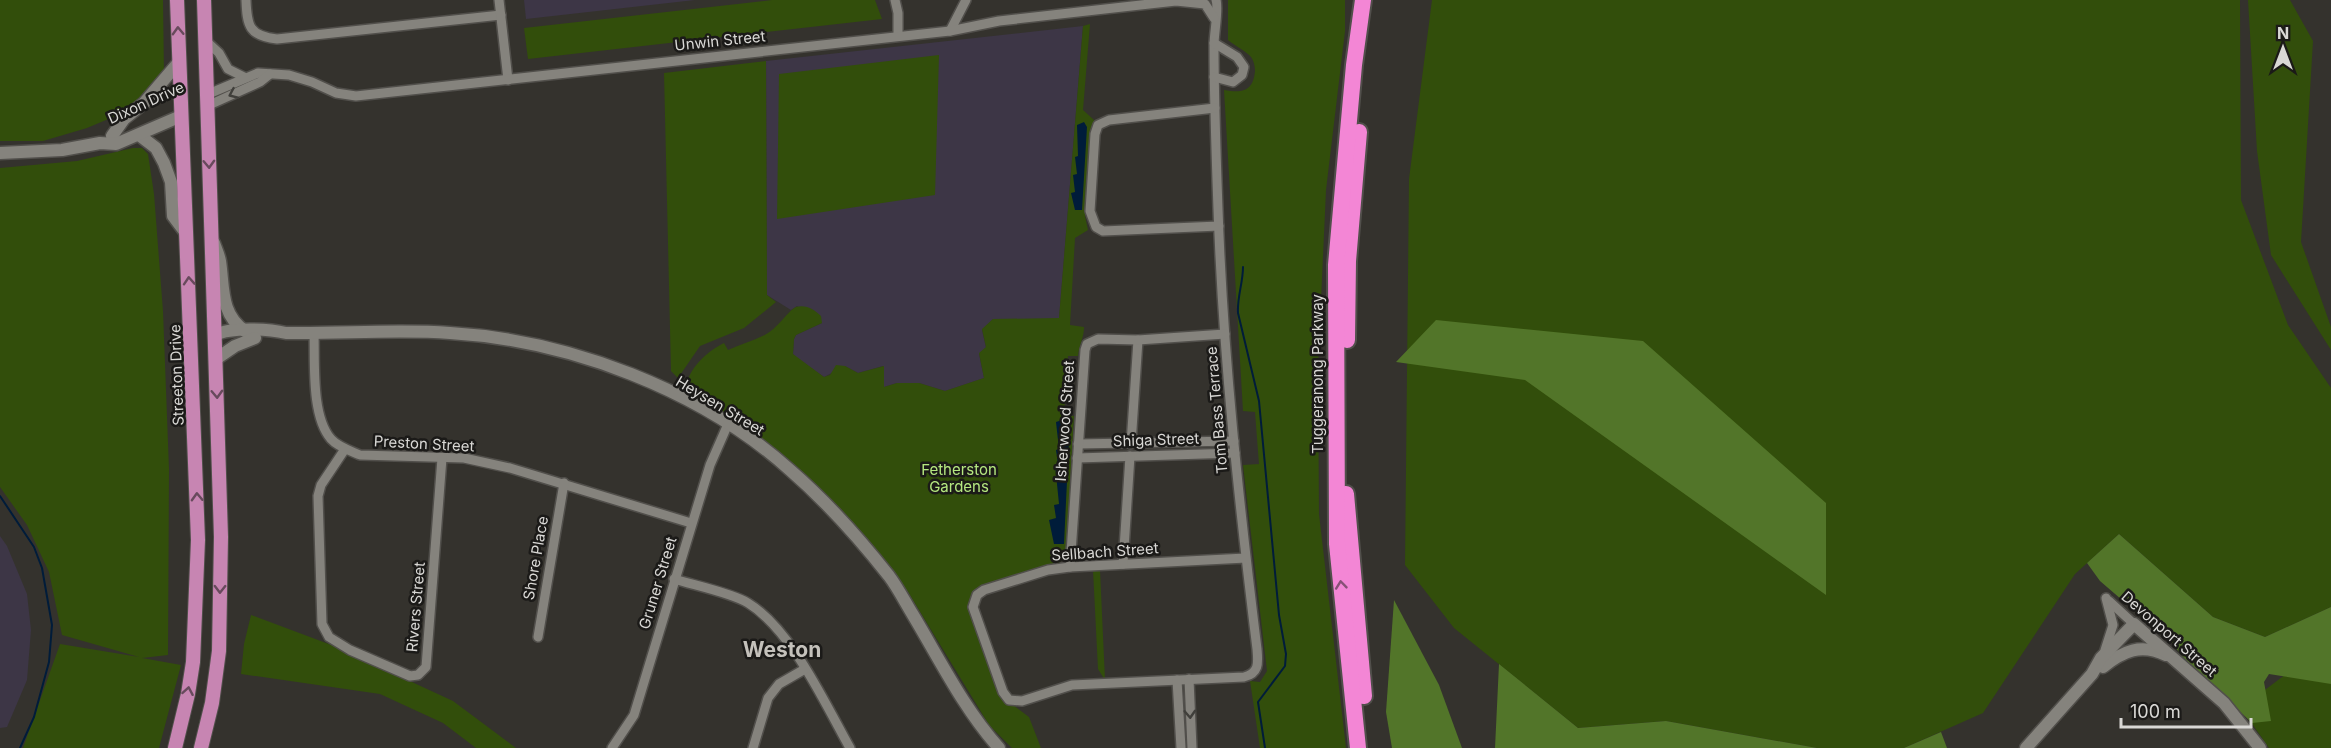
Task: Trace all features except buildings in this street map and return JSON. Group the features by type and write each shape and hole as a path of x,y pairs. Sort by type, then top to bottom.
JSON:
{"highway":[{"name":"Tuggeranong Parkway","path":"1358,748 1337,544 1336,265 1353,65 1363,0"},
{"name":"Tuggeranong Parkway","path":"1369,748 1346,499 1348,273 1365,63 1374,0"}],"main road":[{"name":"Streeton Drive","path":"175,748 188,694 196,614 198,540 191,309 185,232 177,0"},
{"path":"201,748 212,703 219,651 221,537 204,0"},
{"path":"112,136 124,119 144,103 179,62"},
{"name":"Dixon Drive","path":"0,153 63,150 100,143 116,144 139,135 206,100"},
{"name":"Dixon Drive","path":"100,143 112,136 181,112"},
{"path":"139,135 156,148 164,163 171,182 173,216 185,232"},
{"path":"211,236 220,260 223,298 231,317 238,326 250,334 216,359"},
{"path":"191,309 197,326 214,335"},
{"name":"Heysen Street","path":"214,335 223,339 250,334 275,338 286,333 388,331 450,333 535,345 603,363 673,393 728,424 789,469 834,512 891,578 964,700 987,735 999,748"},
{"path":"195,419 200,397 199,353 202,345 214,335"},
{"path":"2026,748 2136,626"},
{"name":"Devonport Street","path":"2136,626 2224,703 2260,748"},
{"path":"2102,662 2144,648 2162,653 2182,665"}],"street":[{"path":"246,0 247,17 252,30 261,37 277,39 501,15"},
{"path":"499,0 508,80"},
{"path":"895,0 898,14 898,36"},
{"path":"950,31 966,0"},
{"name":"Unwin Street","path":"206,100 244,77 258,73 289,75 336,93 356,96 950,31 999,21 1176,0 1205,4 1214,18"},
{"path":"1214,18 1217,11 1216,0"},
{"name":"Tom Bass Terrace","path":"1189,679 1244,676 1257,669 1257,649 1235,453 1225,334 1219,226 1214,18"},
{"path":"205,40 219,53 228,69 244,77"},
{"path":"1214,43 1238,57 1244,67 1242,75 1233,82 1214,77"},
{"path":"206,100 260,82 270,75"},
{"path":"1215,108 1109,120 1098,125 1095,134 1090,211 1096,227 1103,231 1219,226"},
{"path":"314,334 317,401 321,421 332,440 345,449"},
{"name":"Isherwood Street","path":"1070,567 1087,344 1098,339 1138,340 1225,334"},
{"path":"1131,444 1138,340"},
{"name":"Gruner Street","path":"612,748 634,715 691,523 710,465 728,424"},
{"name":"Shiga Street","path":"1078,444 1234,441"},
{"name":"Preston Street","path":"345,449 360,455 464,459 487,463 564,483 691,523"},
{"name":"Rivers Street","path":"345,449 321,485 318,496 322,624 329,637 350,650 410,676 418,675 426,667 442,459"},
{"name":"Shiga Street","path":"1077,458 1235,453"},
{"path":"1123,564 1130,456"},
{"name":"Shore Place","path":"538,638 564,483"},
{"name":"Sellbach Street","path":"1189,679 1072,685 1022,701 1009,700 1003,692 973,607 977,595 984,590 1048,570 1246,558"},
{"path":"674,579 747,602 776,627 805,669 850,748"},
{"name":"Devonport Street","path":"2102,662 2113,625 2106,598 2136,626"},
{"path":"753,748 768,698 779,684 805,669"},
{"path":"1189,679 1192,748"},
{"path":"1177,680 1181,748"}],"shaded area":[{"path":"524,0 695,0 526,19"},
{"path":"1083,26 1059,319 993,319 982,330 986,348 979,354 984,378 945,391 919,383 897,383 884,387 883,366 858,373 845,366 824,377 795,357 793,354 796,335 822,323 797,306 791,310 767,295 766,61"},
{"path":"0,536 7,546 27,594 31,630 27,680 7,727 0,728"}],"green space":[{"path":"0,0 163,0 164,75 125,112 87,128 43,141 0,141"},
{"path":"772,0 875,0 882,19 528,59 524,28"},
{"path":"1228,0 1345,0 1345,31 1326,190 1318,366 1319,514 1346,748 1260,748 1250,681 1260,682 1267,671 1243,465 1259,464 1255,412 1243,411 1224,90 1246,90 1252,83 1255,69 1251,57 1228,40"},
{"path":"1432,0 2240,0 2241,200 2288,325 2331,388 2331,607 2265,637 2213,617 2119,534 2075,574 1983,713 1904,748 1817,748 1666,721 1578,728 1454,628 1405,565 1409,179"},
{"path":"2248,0 2290,0 2313,41 2301,242 2331,327 2331,350 2271,255 2257,151"},
{"name":"Fetherston Gardens","path":"1090,24 1083,110 1094,120 1085,216 1088,230 1075,238 1070,325 1084,327 1078,356 1068,356 1064,415 1074,416 1066,555 1059,563 975,592 970,599 970,610 1009,702 1029,717 1041,748 1012,748 989,725 908,592 841,509 801,471 762,439 689,394 685,389 694,368 711,351 724,343 728,350 763,335 772,330 793,309 800,306 816,312 821,316 822,323 796,335 793,354 824,377 830,375 836,365 845,366 858,373 884,366 884,387 897,383 919,383 945,391 984,378 979,353 986,347 982,329 993,319 1059,318 1083,26"},
{"path":"939,55 935,195 777,219 779,74"},
{"path":"766,61 767,295 776,302 744,328 700,346 678,378 671,371 664,73"},
{"path":"142,148 148,154 154,194 163,311 169,469 168,655 142,658 181,665 159,748 23,748 60,644 139,657 62,635 49,572 27,525 0,487 0,168 77,161"},
{"path":"1436,320 1643,341 1826,503 1826,595 1525,380 1396,362"},
{"path":"2119,534 2213,617 2265,637 2331,607 2331,684 2269,674 2264,682 2271,721 2252,723 2183,657 2172,643 2100,581 2087,563"},
{"path":"1093,570 1100,570 1105,680 1098,669"},
{"path":"1394,600 1439,685 1462,748 1392,748 1386,712"},
{"path":"251,615 334,646 453,701 516,748 476,748 443,723 380,694 241,674 244,644"},
{"path":"2331,640 2331,748 2269,748 2241,708"},
{"path":"1499,664 1578,728 1666,721 1817,748 1495,748"},
{"path":"1941,732 1947,748 1904,748"}],"water":[{"path":"1084,122 1087,127 1082,210 1075,210 1071,193 1075,192 1073,175 1077,174 1075,157 1078,156 1077,125"},
{"path":"1062,420 1069,439 1064,544 1054,544 1049,520 1056,518 1054,505 1059,504 1055,464 1058,464 1056,450 1059,449 1056,422"}],"waterway":[{"path":"1243,267 1238,313 1259,401 1279,615 1286,654 1285,666 1258,702 1265,748"},
{"path":"0,496 34,547 42,568 52,625 49,662 34,717 20,748"}],"district":[{"name":"Weston","path":"782,650"}]}
